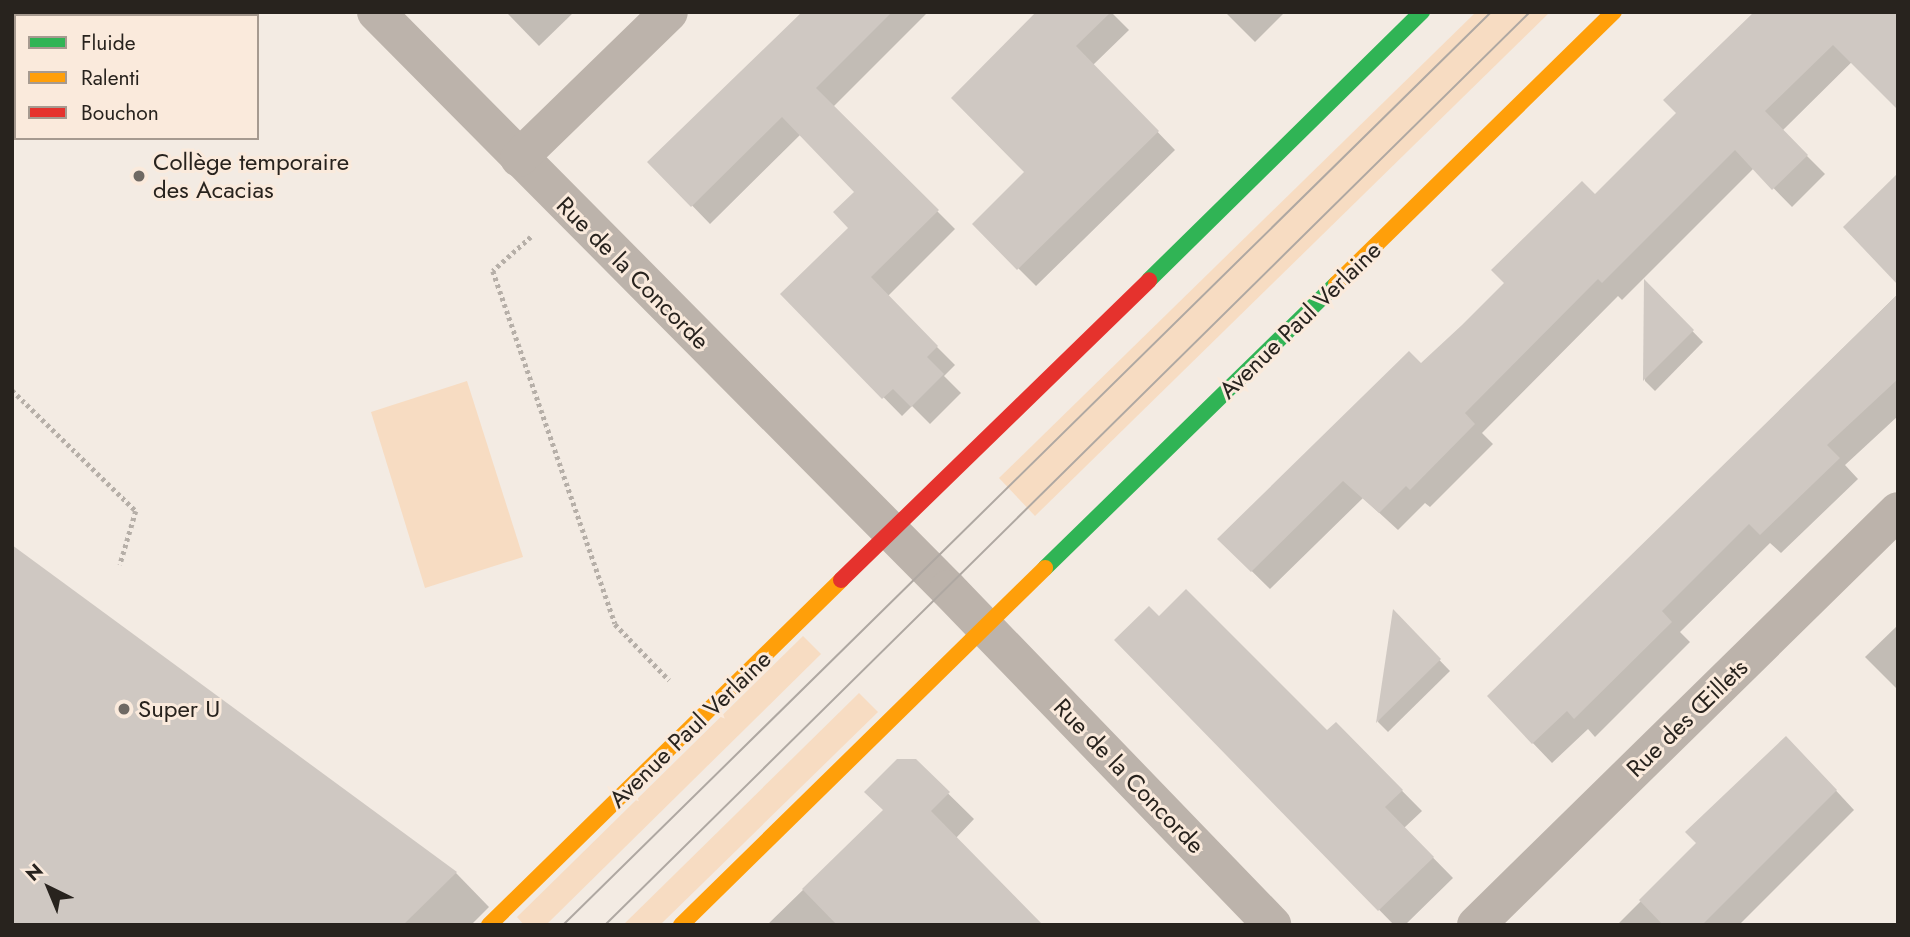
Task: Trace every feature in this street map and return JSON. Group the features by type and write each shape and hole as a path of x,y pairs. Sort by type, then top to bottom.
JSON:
{"street":[{"name":"Rue de la Concorde","path":"376,12 892,532"},
{"path":"519,158 669,12"},
{"name":"Avenue Paul Verlaine","path":"489,925 1422,12"},
{"name":"Avenue Paul Verlaine","path":"681,925 1614,12"},
{"name":"Rue des Œillets","path":"1476,925 1898,511"},
{"path":"892,532 986,628"},
{"name":"Rue de la Concorde","path":"986,628 1272,925"}],"path":[{"path":"565,205 493,271 615,624 704,715"},
{"path":"12,390 136,512 120,565"}],"shaded area":[{"path":"1476,12 1550,12 1035,516 999,478"},
{"path":"467,381 523,557 425,588 371,412"},
{"path":"803,636 821,654 546,925 524,925 517,917"},
{"path":"859,693 878,712 660,925 623,925"}],"building":[{"path":"802,12 892,12 816,88 939,210 871,277 938,346 927,357 944,374 911,407 893,389 882,399 780,294 848,228 833,212 854,192 782,117 691,207 647,162"},
{"path":"1036,12 1111,12 1076,46 1159,131 1017,270 972,224 1024,172 951,98"},
{"path":"1754,12 1898,12 1898,110 1833,45 1765,111 1808,155 1772,190 1735,150 1602,283 1598,279 1465,413 1475,424 1410,490 1406,486 1379,513 1343,481 1251,572 1217,539 1409,351 1421,363 1462,325 1504,283 1491,270 1582,181 1595,194 1676,113 1663,100"},
{"path":"1898,173 1898,285 1843,227"},
{"path":"1644,279 1694,330 1643,381"},
{"path":"1898,294 1898,379 1827,445 1840,458 1760,535 1749,524 1662,611 1672,622 1574,719 1567,711 1532,744 1487,696"},
{"name":"Super U","path":"12,545 457,872 403,925 12,925"},
{"path":"1186,589 1327,730 1336,722 1403,790 1385,807 1434,857 1378,911 1114,640 1149,606 1159,616"},
{"path":"1393,609 1441,659 1376,723"},
{"path":"1786,736 1837,790 1702,925 1663,925 1639,900 1696,843 1685,832"},
{"path":"897,759 916,759 950,792 931,811 1043,925 837,925 802,889 883,810 864,792"}],"tram line":[{"path":"563,925 1491,12"},
{"path":"605,925 1530,12"}],"traffic: fast":[{"path":"1149,280 1422,12"},
{"path":"1045,568 1336,284"}],"traffic: slow":[{"path":"1336,284 1614,12"},
{"path":"681,925 1045,568"},
{"path":"489,925 841,580"}],"traffic: jam":[{"path":"841,580 1149,280"}],"place":[{"name":"Collège temporaire des Acacias","path":"139,176"},
{"name":"Super U","path":"124,709"}]}
